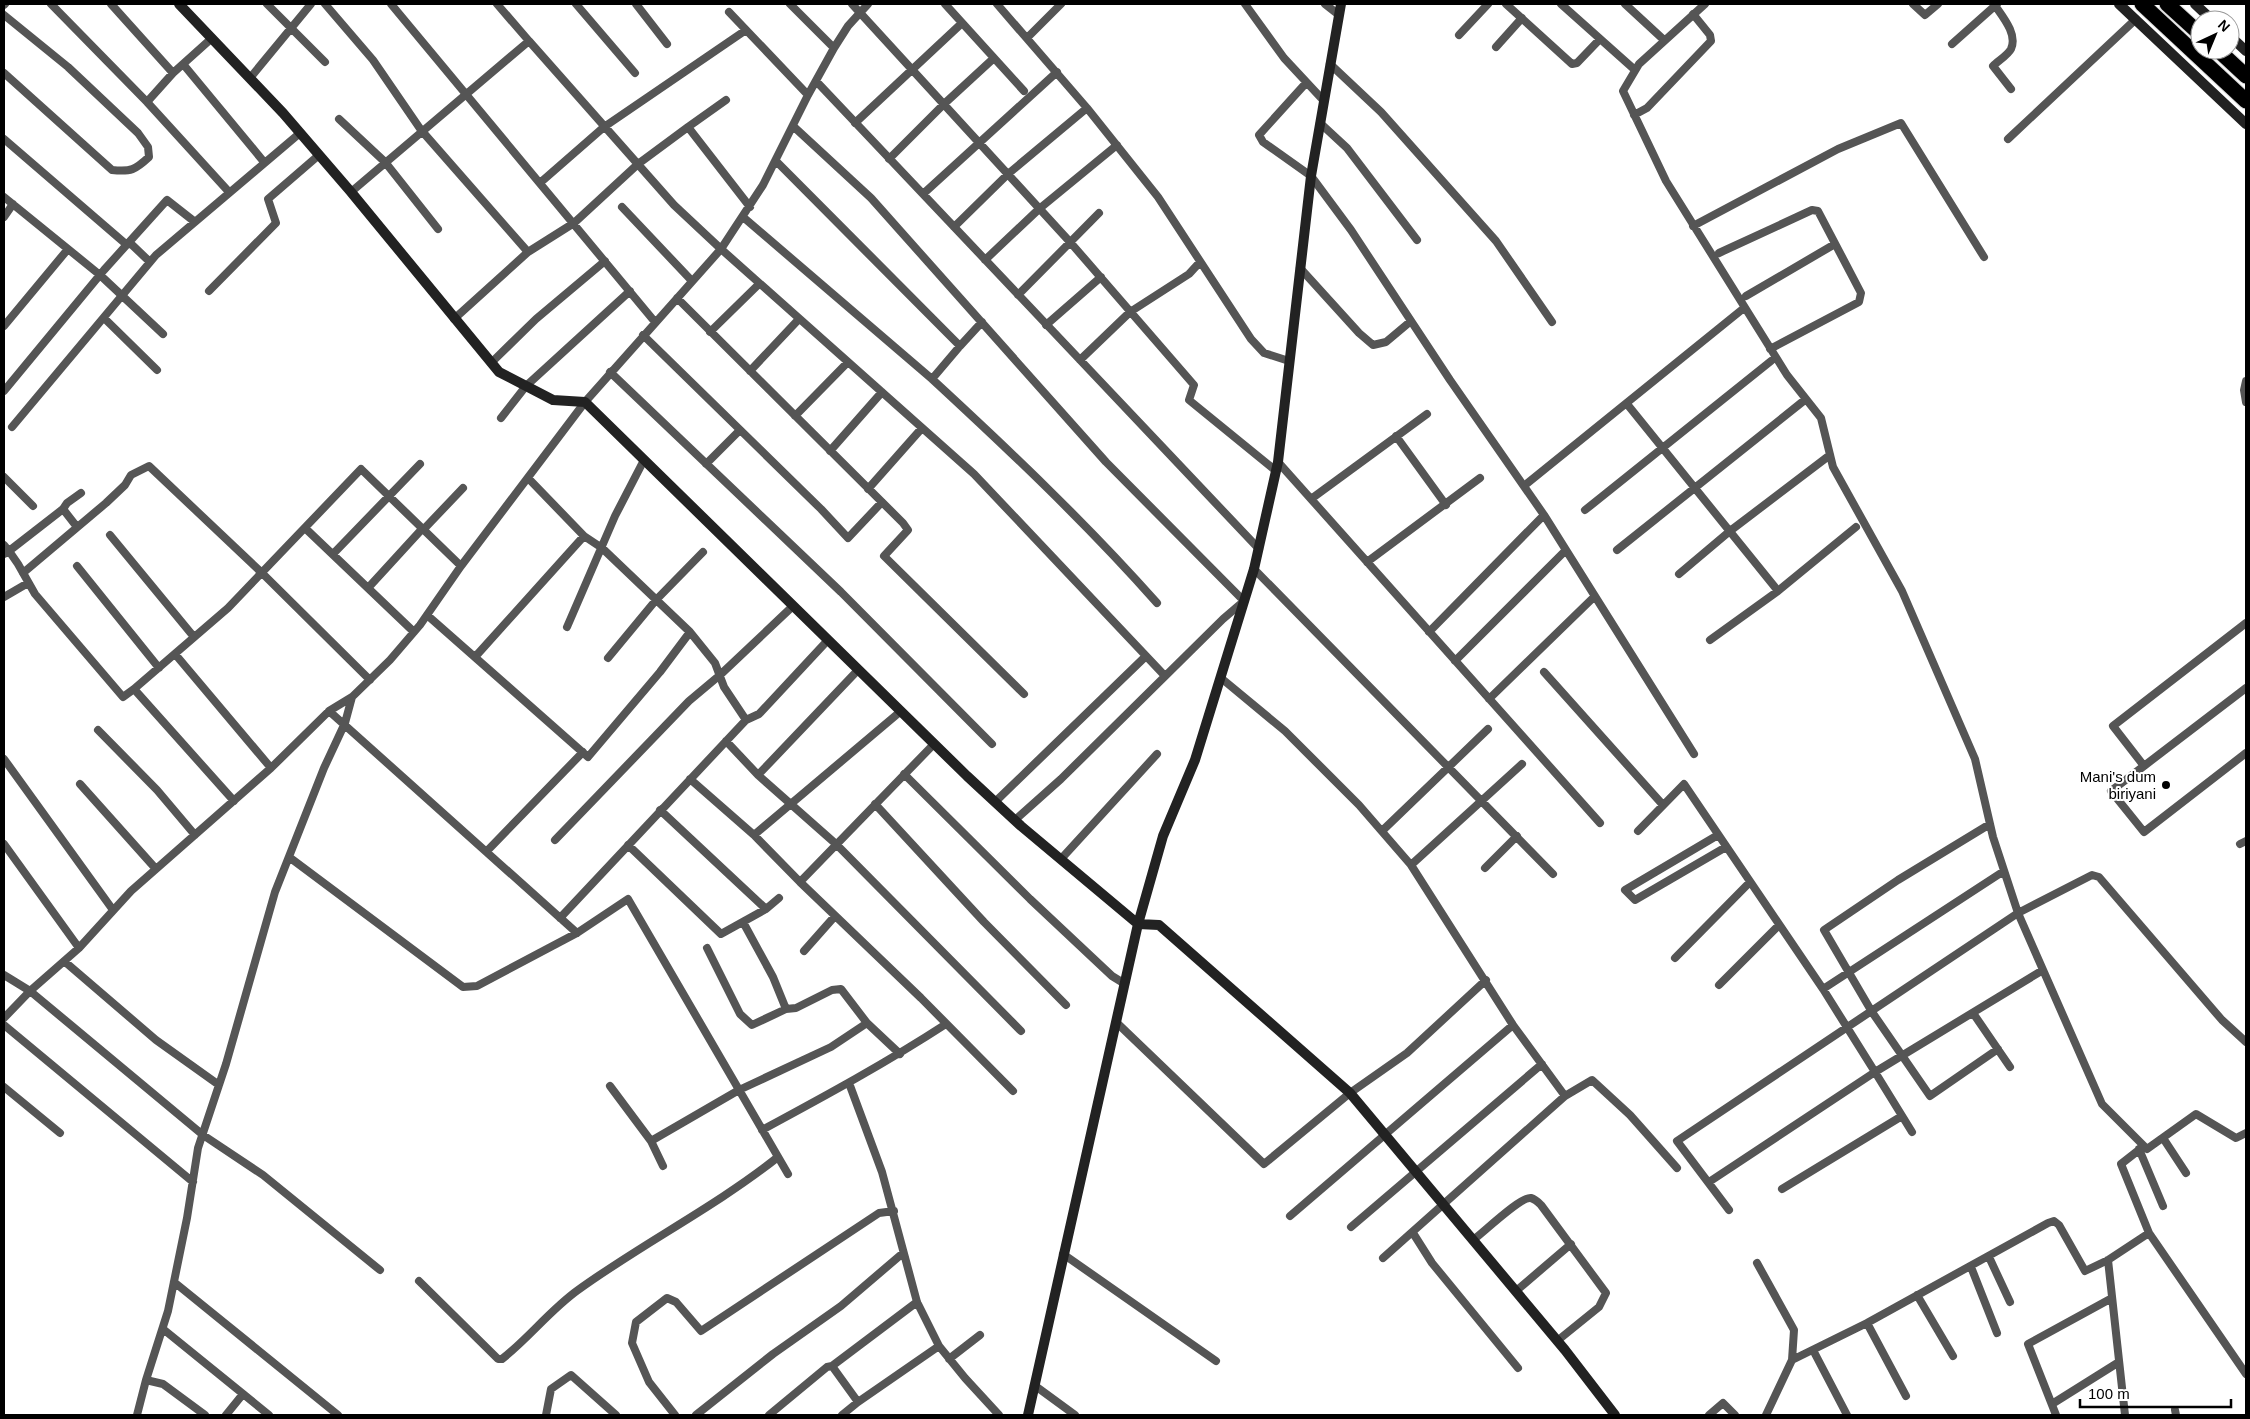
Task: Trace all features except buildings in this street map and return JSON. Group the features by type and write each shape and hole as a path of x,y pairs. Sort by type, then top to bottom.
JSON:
{"highway":[{"path":"2142,4 2246,101"},
{"path":"2168,4 2190,25"},
{"path":"2229,60 2246,76"}],"street":[{"path":"51,4 147,102 229,192"},
{"path":"112,4 173,73"},
{"path":"179,4 300,133 499,372 553,400 585,402 995,802 1138,924 1159,925 1350,1093 1516,1291 1615,1415"},
{"path":"267,4 325,62"},
{"path":"250,78 311,4"},
{"path":"325,4 373,60 421,130 528,252"},
{"path":"391,4 468,93 655,322"},
{"path":"497,4 674,205 720,250 974,474 1165,676"},
{"path":"576,4 636,74"},
{"path":"636,4 666,44"},
{"path":"790,4 834,48"},
{"path":"852,4 1070,242 1194,385 1189,400 1276,466 1311,499 1600,823"},
{"path":"4,1018 30,991 79,948 130,891 234,801 330,710 352,697 390,660 414,632 461,566 585,402 720,250 750,207 776,161 808,95 834,48 848,26 868,4"},
{"path":"945,4 1024,91"},
{"path":"997,4 1057,72 1158,197 1250,339 1264,354 1289,361"},
{"path":"1027,38 1061,4"},
{"path":"1245,4 1284,58 1324,101"},
{"path":"1326,4 1339,15"},
{"path":"1028,1415 1138,924 1163,836 1195,760 1259,549 1276,466 1311,176 1341,4"},
{"path":"1459,35 1488,4"},
{"path":"1506,4 1572,64 1577,63 1600,39"},
{"path":"1561,4 1635,70"},
{"path":"1625,4 1664,40"},
{"path":"1913,4 1925,15 1938,4"},
{"path":"1952,44 1996,4 2009,28 2013,40 2010,50 1993,66 2012,88"},
{"path":"2118,4 2246,124"},
{"path":"1701,5 1638,64 1623,91 1666,181 1693,226 1770,350 1821,418 1833,467 1902,591 1975,759 1990,824 2018,913 2102,1104 2141,1148 2163,1206"},
{"path":"729,12 808,95"},
{"path":"1634,115 1646,108 1711,41 1710,35 1693,14"},
{"path":"4,15 68,67 138,133 148,147 149,157 138,167 128,172 112,170 4,73"},
{"path":"1496,47 1522,18"},
{"path":"2008,139 2136,19"},
{"path":"855,123 962,23"},
{"path":"541,182 604,126 746,30"},
{"path":"147,102 173,73 212,38"},
{"path":"351,192 421,130 529,41"},
{"path":"889,159 944,104 994,58"},
{"path":"183,64 264,162"},
{"path":"1330,64 1381,112 1496,241 1552,322"},
{"path":"923,194 1057,72"},
{"path":"816,81 1259,549"},
{"path":"1306,83 1258,135 1263,142 1311,176 1351,230 1544,515 1694,754"},
{"path":"454,319 528,252 574,223 638,164 726,100"},
{"path":"954,227 1008,174 1087,108"},
{"path":"339,120 385,162 438,229"},
{"path":"1320,122 1347,148 1416,240"},
{"path":"1693,226 1838,149 1901,123 1984,256"},
{"path":"793,126 870,198 1106,462 1244,601"},
{"path":"688,127 750,207"},
{"path":"12,427 150,262 229,192 300,133"},
{"path":"4,139 150,262"},
{"path":"985,260 1039,209 1116,145"},
{"path":"209,290 276,223 268,199 319,156"},
{"path":"776,161 960,346"},
{"path":"4,196 100,275 164,334"},
{"path":"4,391 100,275 167,200 195,222"},
{"path":"4,218 13,204"},
{"path":"622,207 692,280"},
{"path":"1719,253 1812,210 1818,211 1861,294 1859,302 1770,350"},
{"path":"1018,295 1099,213"},
{"path":"743,217 932,378 1050,490 1115,556 1157,603"},
{"path":"1746,296 1835,244"},
{"path":"4,326 68,249"},
{"path":"491,363 536,319 605,261"},
{"path":"1080,360 1090,353 1130,312 1189,274 1200,262"},
{"path":"1300,268 1359,333 1373,345 1386,342 1411,321"},
{"path":"1046,325 1101,277"},
{"path":"710,332 759,284"},
{"path":"502,418 526,386 630,291"},
{"path":"677,298 908,530 884,556 1024,694"},
{"path":"1524,486 1744,308"},
{"path":"104,318 158,370"},
{"path":"750,372 799,319"},
{"path":"932,378 982,322"},
{"path":"643,335 848,538 882,502"},
{"path":"1585,510 1771,361"},
{"path":"795,416 848,362"},
{"path":"610,372 841,592 992,744"},
{"path":"2246,381 2244,390 2246,402"},
{"path":"830,451 882,392"},
{"path":"1617,550 1806,399"},
{"path":"1627,404 1778,591"},
{"path":"1311,499 1427,414"},
{"path":"868,489 922,428"},
{"path":"706,464 740,430"},
{"path":"1396,436 1446,505"},
{"path":"1679,574 1730,531 1830,455"},
{"path":"567,627 615,516 644,460"},
{"path":"333,554 420,464"},
{"path":"23,573 125,485 131,475 149,466 262,573 370,680"},
{"path":"81,493 67,503 63,509 5,550 23,573 35,594 123,697 134,690 228,608 361,469 461,566"},
{"path":"4,477 33,506"},
{"path":"528,478 584,536 602,548 690,632 715,663 724,687 746,720"},
{"path":"1367,562 1480,478"},
{"path":"368,588 463,488"},
{"path":"63,509 78,527"},
{"path":"1429,632 1544,515"},
{"path":"1710,640 1778,591 1856,527"},
{"path":"305,528 414,632"},
{"path":"110,534 194,637"},
{"path":"475,657 584,536"},
{"path":"1455,661 1566,550"},
{"path":"608,658 656,600 703,552"},
{"path":"77,566 159,668"},
{"path":"1254,569 1553,874"},
{"path":"4,596 28,582"},
{"path":"1489,699 1595,596"},
{"path":"1015,820 1061,779 1223,619 1244,601"},
{"path":"555,840 689,701 720,675 794,606"},
{"path":"427,615 588,757 660,672 690,632"},
{"path":"2144,766 2113,726 2246,623"},
{"path":"560,918 746,720 759,714 828,640"},
{"path":"175,654 270,768"},
{"path":"995,802 1146,656"},
{"path":"758,775 858,670"},
{"path":"1544,672 1663,805"},
{"path":"1221,678 1285,731 1359,805 1411,865 1514,1025 1565,1096"},
{"path":"2246,688 2111,791 2144,832 2246,752"},
{"path":"134,690 234,801"},
{"path":"137,1415 146,1380 163,1329 174,1282 202,1135 219,1085 275,892 324,768 345,723 352,697"},
{"path":"330,710 577,933"},
{"path":"754,834 901,711"},
{"path":"1382,831 1488,729"},
{"path":"98,730 156,790 195,835"},
{"path":"726,741 758,775 836,844 1021,1031"},
{"path":"800,882 934,744"},
{"path":"487,850 583,752"},
{"path":"1061,859 1157,754"},
{"path":"4,758 113,910"},
{"path":"1411,865 1522,764"},
{"path":"904,774 1037,906 1112,976 1125,984"},
{"path":"690,779 754,834 800,882 1013,1091"},
{"path":"80,784 156,869"},
{"path":"1638,831 1684,784 1823,989 1912,1132"},
{"path":"875,804 984,922 1066,1005"},
{"path":"660,810 766,909"},
{"path":"1990,824 1898,880 1824,930 1872,1012 1930,1096 1998,1050"},
{"path":"1718,835 1625,890 1635,900 1726,847"},
{"path":"1485,868 1517,836"},
{"path":"4,844 79,948"},
{"path":"628,845 721,934 766,909 779,898"},
{"path":"289,858 463,987 478,986 577,933 628,899 788,1174"},
{"path":"1823,989 2004,871"},
{"path":"1729,1210 1677,1141 2018,913 2092,875 2099,877 2222,1020 2246,1042"},
{"path":"1675,958 1750,882"},
{"path":"804,951 835,916"},
{"path":"743,922 773,977 786,1009"},
{"path":"1719,985 1779,925"},
{"path":"707,948 740,1014 752,1025 786,1009 796,1008 832,990 841,989 867,1023 900,1054"},
{"path":"64,961 156,1040 219,1085"},
{"path":"1709,1182 1875,1072 2043,970"},
{"path":"4,975 30,991 202,1135 238,1156 380,1270"},
{"path":"1116,1022 1264,1164 1350,1093 1407,1053 1486,980"},
{"path":"1973,1013 2010,1067"},
{"path":"650,1142 739,1090 831,1047 867,1023"},
{"path":"762,1130 900,1054 946,1024"},
{"path":"4,1025 193,1182"},
{"path":"1290,1216 1514,1025"},
{"path":"1351,1227 1542,1064"},
{"path":"1383,1258 1565,1096 1592,1080 1630,1115 1676,1168"},
{"path":"849,1083 882,1172 917,1302 939,1346 999,1415"},
{"path":"610,1086 650,1142 663,1166"},
{"path":"4,1087 60,1133"},
{"path":"2246,1133 2236,1138 2196,1114 2147,1149 2141,1148 2121,1164 2149,1233 2246,1374"},
{"path":"1782,1189 1902,1116"},
{"path":"2163,1138 2186,1173"},
{"path":"419,1281 498,1359 502,1360 545,1317 578,1290 722,1199 778,1157"},
{"path":"1473,1240 1517,1204 1528,1198 1533,1198 1541,1205 1606,1293 1599,1307 1557,1341"},
{"path":"675,1415 649,1382 632,1343 636,1322 667,1298 676,1302 701,1331 879,1213 894,1211"},
{"path":"1792,1360 1867,1324 1917,1294 1971,1267 2054,1221 2059,1225 2085,1271 2108,1260 2149,1233"},
{"path":"1413,1233 1432,1263 1518,1368"},
{"path":"1516,1291 1571,1244"},
{"path":"696,1415 773,1354 841,1306 903,1253"},
{"path":"1064,1254 1216,1361"},
{"path":"1989,1257 2010,1302"},
{"path":"2108,1260 2126,1415"},
{"path":"1757,1263 1794,1330 1792,1360 1766,1415"},
{"path":"1971,1267 1997,1333"},
{"path":"174,1282 338,1415"},
{"path":"1917,1294 1953,1356"},
{"path":"2056,1415 2028,1344 2112,1298"},
{"path":"769,1415 827,1367 832,1366 917,1302"},
{"path":"1867,1324 1906,1396"},
{"path":"163,1329 269,1415"},
{"path":"949,1359 980,1335"},
{"path":"842,1415 939,1346"},
{"path":"1813,1350 1847,1415"},
{"path":"2052,1404 2119,1362"},
{"path":"832,1366 858,1402"},
{"path":"546,1415 550,1389 571,1375 616,1415"},
{"path":"146,1380 163,1384 205,1415"},
{"path":"1034,1385 1075,1415"},
{"path":"226,1415 243,1394"},
{"path":"1709,1415 1723,1403 1735,1415"}],"place":[{"name":"Mani's dum biriyani","path":"2166,785"}]}
